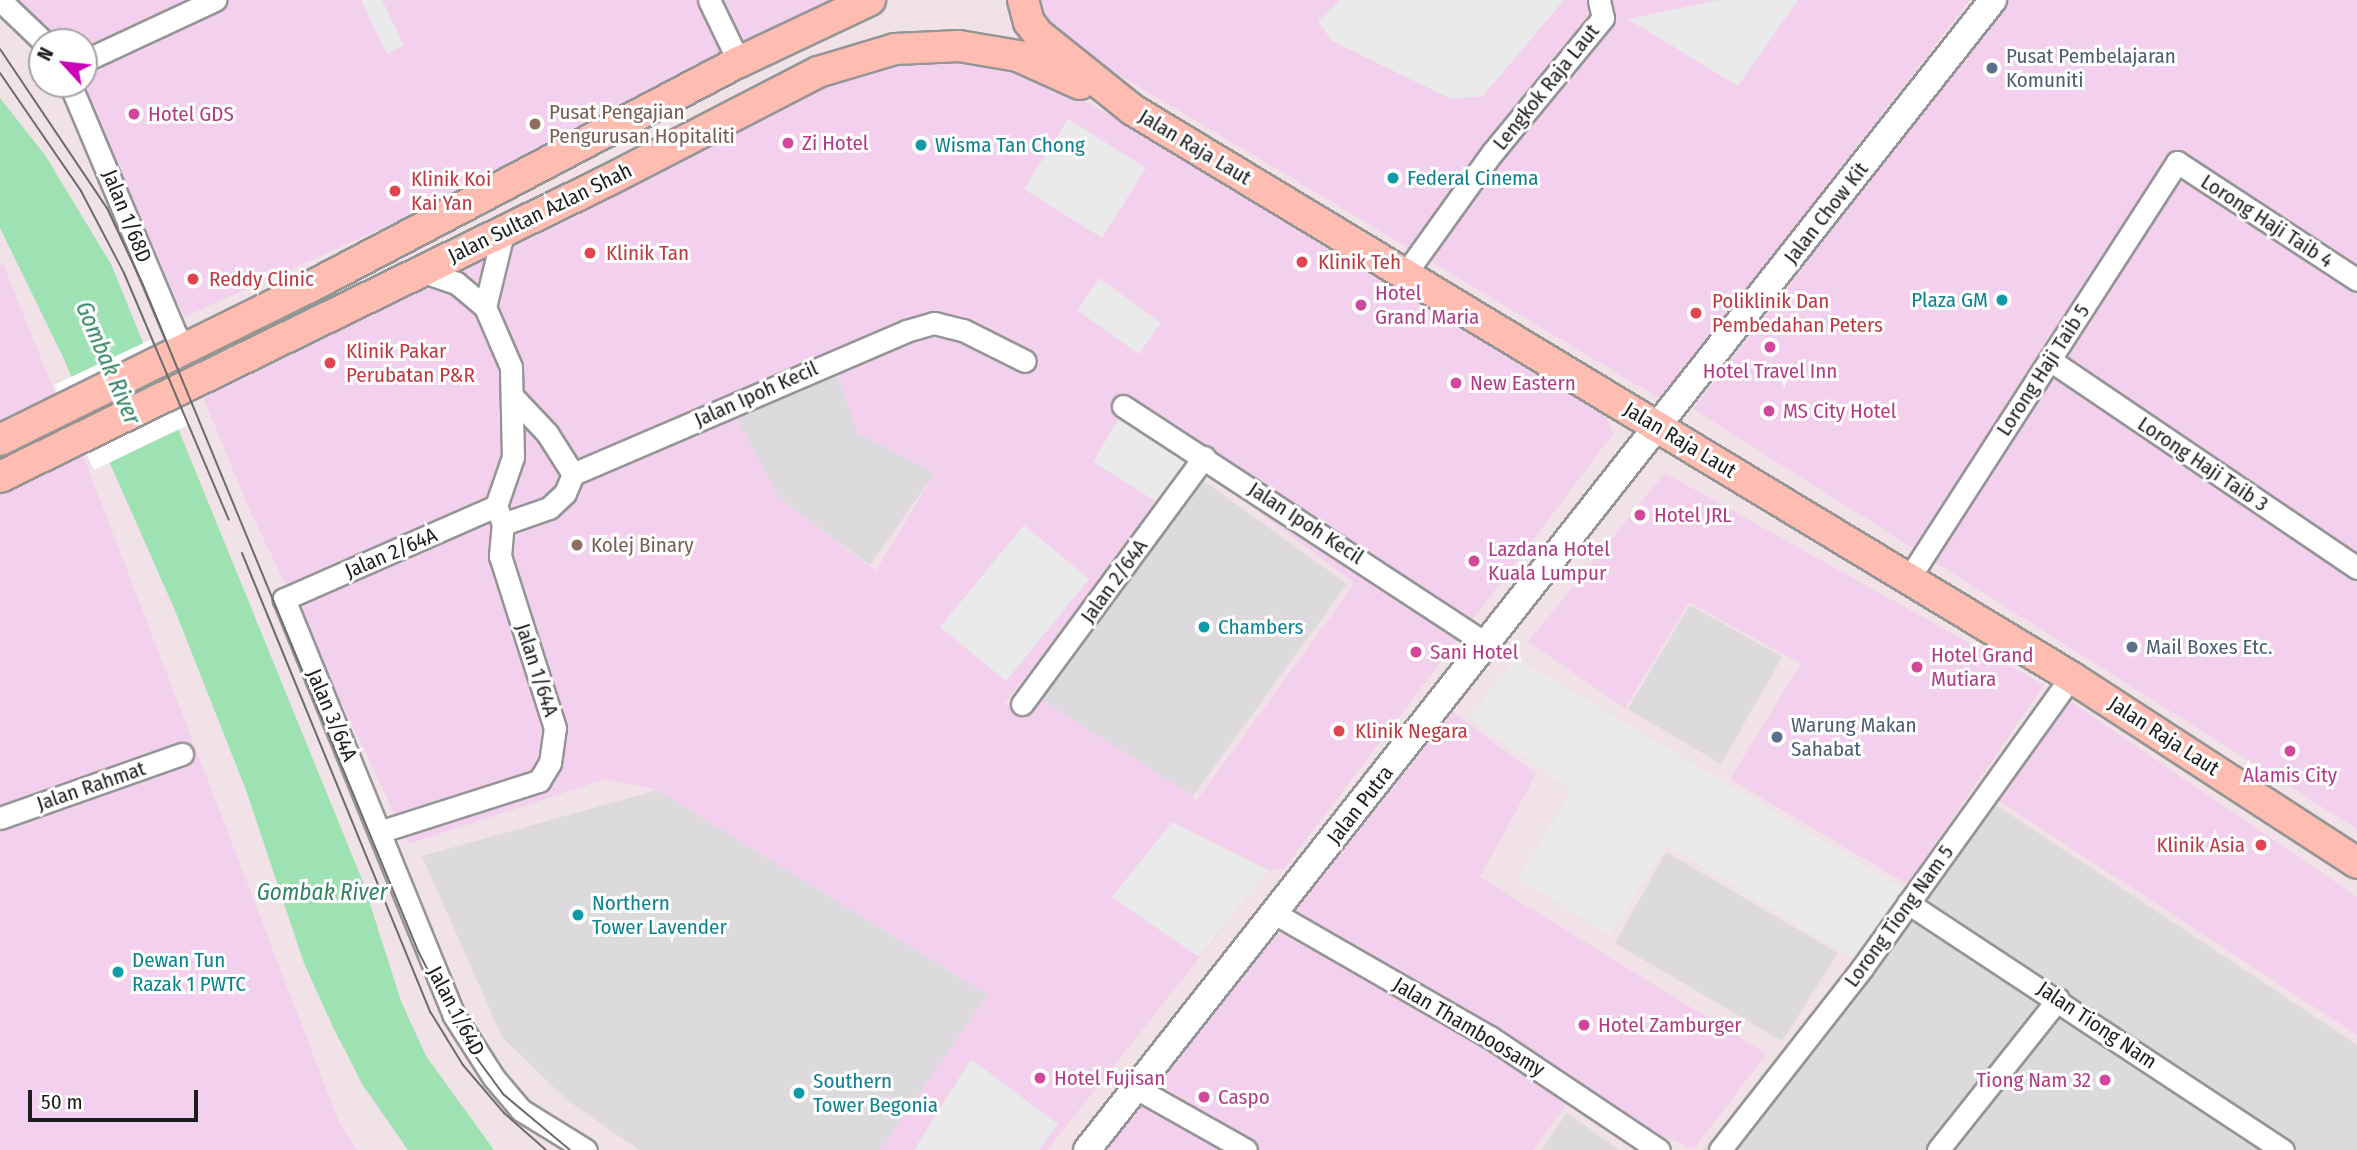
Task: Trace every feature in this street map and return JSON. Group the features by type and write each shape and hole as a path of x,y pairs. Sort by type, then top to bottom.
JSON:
{"main road":[{"name":"Jalan Sultan Azlan Shah","path":"0,440 412,235 738,62 870,0"},
{"name":"Jalan Raja Laut","path":"1023,0 1028,22 1038,34 1133,110 2071,677 2355,857"},
{"name":"Jalan Sultan Azlan Shah","path":"0,477 421,271 818,72 895,49 959,46 1018,56 1133,110"}],"street":[{"path":"0,0 29,28"},
{"path":"98,54 215,0"},
{"path":"709,0 738,62"},
{"name":"Lengkok Raja Laut","path":"1405,274 1492,153 1603,18 1599,0"},
{"name":"Jalan Chow Kit","path":"1658,427 1993,0"},
{"name":"Jalan 1/68D","path":"76,98 176,335 187,346"},
{"name":"Lorong Haji Taib 4","path":"2177,162 2357,281"},
{"name":"Lorong Haji Taib 5","path":"1909,578 2177,162"},
{"path":"485,307 504,229"},
{"name":"Jalan 1/64A","path":"382,831 539,781 550,762 555,728 500,556 499,515 513,457 514,398 511,367 485,307 456,283 421,271"},
{"name":"Jalan Ipoh Kecil","path":"573,474 827,363 934,323 963,330 1025,360"},
{"name":"Lorong Haji Taib 3","path":"2050,360 2357,568"},
{"path":"499,515 549,508 565,493 573,474 547,433 514,398"},
{"name":"Jalan Ipoh Kecil","path":"1123,406 1487,644"},
{"name":"Jalan Putra","path":"1087,1150 1658,427"},
{"name":"Jalan 2/64A","path":"1023,704 1204,457"},
{"name":"Jalan 2/64A","path":"284,599 499,515"},
{"name":"Jalan 3/64A","path":"284,599 382,831"},
{"name":"Lorong Tiong Nam 5","path":"1720,1150 1792,1062 2071,677"},
{"name":"Jalan Rahmat","path":"0,818 182,754"},
{"name":"Jalan 1/64D","path":"382,831 434,973 477,1053 521,1110 586,1150"},
{"name":"Jalan Tiong Nam","path":"1908,903 2058,999 2283,1150"},
{"name":"Jalan Thamboosamy","path":"1274,913 1490,1037 1659,1150"},
{"path":"1938,1150 2058,999"},
{"path":"1136,1088 1246,1150"}],"shaded area":[{"path":"17,0 892,0 184,317 88,98 98,98 98,28 42,28"},
{"path":"361,0 382,0 404,45 387,54"},
{"path":"1038,0 1970,0 1661,399 1056,37"},
{"path":"1340,0 1564,0 1483,96 1451,99 1332,41 1318,21"},
{"path":"1719,0 1798,0 1738,86 1628,19"},
{"path":"2010,0 2357,0 2357,829 1693,409"},
{"path":"901,62 971,63 1022,71 1049,82 1173,149 1605,413 1613,434 1283,870 1269,870 1047,1150 880,1150 988,995 658,790 605,779 409,844 248,506 199,387 857,71","holes":["834,368 859,434 935,473 876,571 779,498 733,413","1194,464 1355,583 1195,803 1193,796 1040,699 1003,705"]},
{"path":"1068,119 1146,168 1102,238 1024,189"},
{"path":"3,264 58,401 0,425 0,266"},
{"path":"1099,278 1161,323 1139,354 1077,310"},
{"path":"834,368 859,434 935,473 870,565 779,498 733,413"},
{"path":"1120,416 1190,458 1160,504 1093,462"},
{"path":"82,453 339,1122 357,1150 0,1150 0,491"},
{"path":"1665,473 2044,685 1907,884 1730,779 1801,664 1689,602 1625,708 1528,642"},
{"path":"1198,477 1347,584 1193,796 1040,699"},
{"path":"1024,525 1089,579 1006,681 940,627"},
{"path":"1690,605 1782,657 1721,764 1628,709"},
{"path":"1516,658 1910,893 1861,963 1667,846 1610,935 1518,878 1572,791 1470,718"},
{"path":"2064,697 2357,897 2357,1035 1995,798"},
{"path":"1453,712 1536,774 1480,877 1766,1054 1694,1149 1571,1097 1534,1150 1107,1150"},
{"path":"658,790 988,995 880,1150 639,1150 567,1100 502,1037 422,856"},
{"path":"1975,791 2357,1045 2357,1150 1703,1150 1841,980"},
{"path":"1172,822 1269,870 1199,957 1112,897"},
{"path":"1666,852 1838,953 1782,1041 1615,943"},
{"path":"971,1059 1058,1124 1039,1150 914,1150"},
{"path":"1567,1113 1619,1150 1541,1150"}],"water":[{"name":"Gombak River","path":"0,98 45,155 111,264 363,882 401,1001 426,1056 494,1150 408,1150 362,1084 332,1025 304,963 246,790 174,608 62,355 0,228"}],"pier":[{"path":"150,340 190,424 94,470 54,385"}],"tram line":[{"path":"0,49 107,208 143,285 418,951 465,1042 503,1094 570,1150"},
{"path":"0,73 81,191 124,273 229,520"},
{"path":"242,553 431,1013 463,1065 504,1113 546,1150"}],"place":[{"name":"Pusat Pembelajaran Komuniti","path":"1992,68"},
{"name":"Hotel GDS","path":"134,114"},
{"name":"Pusat Pengajian Pengurusan Hopitaliti","path":"535,124"},
{"name":"Zi Hotel","path":"788,143"},
{"name":"Wisma Tan Chong","path":"921,145"},
{"name":"Federal Cinema","path":"1393,178"},
{"name":"Klinik Koi Kai Yan","path":"395,191"},
{"name":"Klinik Tan","path":"590,253"},
{"name":"Klinik Teh","path":"1302,262"},
{"name":"Reddy Clinic","path":"193,279"},
{"name":"Plaza GM","path":"2002,300"},
{"name":"Hotel Grand Maria","path":"1361,305"},
{"name":"Poliklinik Dan Pembedahan Peters","path":"1696,313"},
{"name":"Hotel Travel Inn","path":"1770,347"},
{"name":"Klinik Pakar Perubatan P&R","path":"330,363"},
{"name":"New Eastern","path":"1456,383"},
{"name":"MS City Hotel","path":"1769,411"},
{"name":"Hotel JRL","path":"1640,515"},
{"name":"Kolej Binary","path":"577,545"},
{"name":"Lazdana Hotel Kuala Lumpur","path":"1474,561"},
{"name":"Chambers","path":"1204,627"},
{"name":"Mail Boxes Etc.","path":"2132,647"},
{"name":"Sani Hotel","path":"1416,652"},
{"name":"Hotel Grand Mutiara","path":"1917,667"},
{"name":"Klinik Negara","path":"1339,731"},
{"name":"Warung Makan Sahabat","path":"1777,737"},
{"name":"Alamis City","path":"2290,751"},
{"name":"Klinik Asia","path":"2261,845"},
{"name":"Northern Tower Lavender","path":"578,915"},
{"name":"Dewan Tun Razak 1 PWTC","path":"118,972"},
{"name":"Hotel Zamburger","path":"1584,1025"},
{"name":"Hotel Fujisan","path":"1040,1078"},
{"name":"Tiong Nam 32","path":"2105,1080"},
{"name":"Southern Tower Begonia","path":"799,1093"},
{"name":"Caspo","path":"1204,1097"}]}
